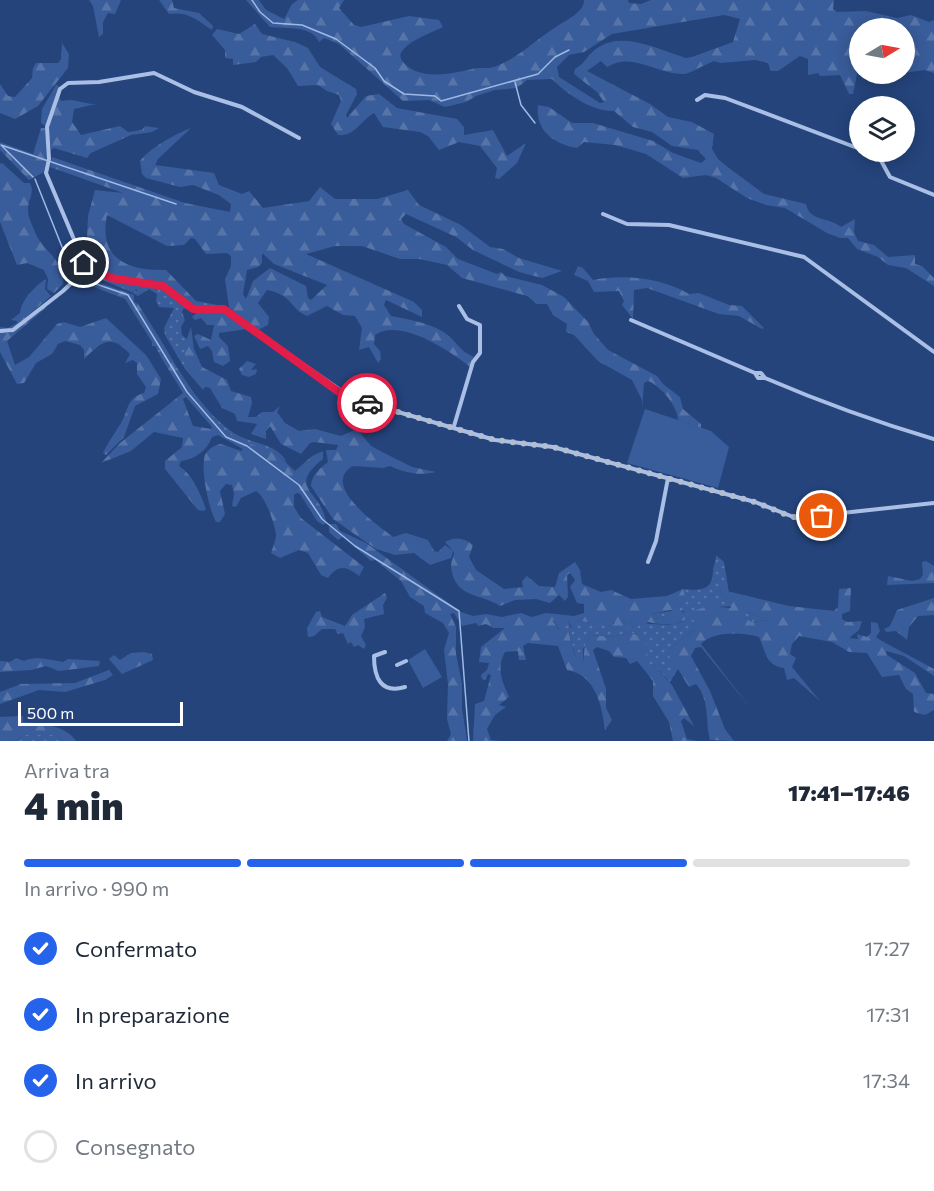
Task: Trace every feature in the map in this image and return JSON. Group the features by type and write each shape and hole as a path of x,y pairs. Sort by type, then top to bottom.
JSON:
{"street":[{"path":"81,275 84,263 46,173 48,127 63,85 154,73 194,92 242,106 299,138"},
{"path":"697,100 705,95 726,98 849,145"},
{"path":"882,162 890,177 934,195"},
{"path":"603,214 634,226 669,225 804,256 934,352"},
{"path":"84,263 111,278 163,286 193,309 225,310 353,399 454,426 495,440 553,447 762,504 796,518 934,503"},
{"path":"0,331 13,330 81,275 93,268"},
{"path":"454,426 473,362 481,347 480,325 467,320 459,306"},
{"path":"631,320 867,419 934,439"},
{"path":"648,562 656,541 668,478"},
{"path":"385,652 374,656 376,679 380,684 392,689 405,687"},
{"path":"397,665 406,661"}],"green space":[{"path":"89,0 121,0 115,14 108,13 103,22 103,34 99,37 93,6"},
{"path":"159,0 172,0 174,8 199,13 213,26 212,30 187,15 169,14"},
{"path":"246,0 259,0 266,10 284,19 292,4 298,0 344,0 339,8 354,25 361,27 409,16 439,20 443,27 411,43 400,54 403,62 410,68 426,74 491,68 503,63 574,16 584,0 628,0 629,3 641,4 651,0 834,0 833,9 837,12 866,11 897,18 849,18 849,84 855,84 853,94 849,94 840,75 820,76 818,73 808,75 808,59 800,56 778,71 771,71 768,63 755,60 720,63 714,61 684,74 626,61 607,67 601,61 587,71 650,104 668,117 692,122 714,134 712,149 718,159 764,194 806,204 815,217 841,227 855,219 854,232 858,241 874,245 888,257 915,255 915,264 922,266 934,278 934,286 906,268 888,265 878,257 857,249 848,238 840,238 827,233 785,208 766,205 747,198 716,178 706,175 683,178 646,154 615,145 584,142 577,148 560,143 543,129 539,122 538,105 549,107 572,123 593,123 653,141 673,153 701,163 706,159 698,150 672,146 652,132 633,127 614,111 597,109 580,101 552,79 527,80 517,88 495,90 466,102 445,107 429,100 403,101 339,44 324,38 319,42 316,37 305,30 270,27","holes":["724,15 740,19 733,42 686,58 631,41 609,43 599,47 575,69 574,74 597,92 604,102 600,103 559,77 557,67 569,55 584,52 612,34"]},
{"path":"911,15 929,22 934,20 934,73 924,70 915,71 915,18 897,18"},
{"path":"255,24 262,34 295,42 308,48 320,67 356,89 357,94 346,115 347,118 366,96 379,94 397,108 457,119 464,127 464,135 493,130 507,156 526,143 517,163 499,179 495,178 497,168 480,146 459,142 439,150 428,136 420,132 383,127 374,113 354,130 338,135 331,124 341,101 339,95 318,85 298,86 287,68 273,55 261,57 256,62 233,65 233,59 225,58 225,50 212,35 217,29 239,34"},
{"path":"62,43 69,54 68,68 38,106 15,119 0,113 0,84 8,96 15,97 32,78 36,63 58,63 61,59"},
{"path":"56,85 60,87 46,126 41,123 42,109"},
{"path":"59,96 61,101 71,100 96,104 74,109 72,122 81,135 120,126 128,132 142,130 145,126 159,128 152,132 131,135 91,153 87,158 54,148 51,150 48,131"},
{"path":"41,128 46,128 47,157 44,172 29,180 0,150 0,142 33,154"},
{"path":"191,128 158,159 155,165 214,173 219,185 242,194 249,191 263,208 309,201 320,187 335,199 377,199 408,190 419,205 461,225 490,247 503,249 519,258 562,271 542,278 519,272 473,250 456,237 406,214 401,219 404,224 446,247 458,259 497,274 501,272 505,276 542,285 564,297 588,322 594,334 608,350 657,376 663,384 680,397 683,409 701,424 701,428 678,420 675,409 668,398 658,387 648,381 644,383 642,410 642,400 632,380 598,361 574,335 566,332 567,324 553,315 547,304 537,304 527,296 462,278 447,265 419,259 400,259 362,246 335,246 306,254 414,302 422,310 422,317 386,300 384,305 391,316 429,325 449,336 474,357 470,367 438,345 411,333 397,330 375,335 374,344 380,351 381,359 378,363 369,347 359,350 362,328 355,316 343,315 327,306 307,316 297,310 282,295 267,290 258,303 269,317 268,325 256,331 229,307 225,279 231,266 231,256 227,253 206,254 195,239 191,238 184,245 167,246 107,215 105,230 107,243 119,260 140,268 166,270 196,301 223,306 213,309 197,308 165,285 126,280 99,269 86,259 88,216 95,190 123,193 50,167 52,157 185,203 230,212 231,204 219,195 193,185 180,187 146,178 142,174 140,161 144,156 163,142","holes":["262,253 274,264 327,285 311,300 308,298 306,286 270,268 253,281 246,299 243,294 247,270 258,267 262,263"]},
{"path":"2,163 24,183 30,183 32,193 28,210 30,221 38,239 61,268 63,276 63,284 54,293 47,289 48,279 44,270 27,263 17,265 0,222 0,164"},
{"path":"578,266 583,268 593,280 617,277 655,281 689,294 699,293 729,305 742,306 764,328 739,316 719,314 647,288 634,290 633,319 622,305 624,301 619,291 594,292 588,281 574,275"},
{"path":"93,270 109,280 139,285 139,289 131,292 86,273"},
{"path":"46,279 45,289 51,296 11,330 0,330 0,327 8,328 17,323 11,320 20,313 30,293"},
{"path":"89,279 134,295 134,302 138,304 162,342 159,347 152,346 152,342 125,299 86,284"},
{"path":"139,285 159,286 190,308 183,309 182,312 185,320 181,327 182,335 188,340 185,369 165,335 164,328 174,308 159,307 156,301 157,294 149,289 138,296 131,292 137,291"},
{"path":"45,306 47,307 7,341 15,365 29,357 57,324 64,322 80,327 106,318 146,355 161,379 158,394 135,406 124,437 106,455 103,453 131,401 144,393 146,387 137,374 137,363 133,360 125,363 130,354 123,347 111,342 101,344 84,359 84,350 80,345 65,341 58,344 52,354 36,363 24,383 17,384 0,352 0,332 10,333"},
{"path":"223,311 247,329 219,333 219,337 228,346 230,361 223,366 214,362 212,351 208,346 200,349 194,336 198,334 211,340 214,325 207,325 201,318 195,320 192,317 197,312"},
{"path":"191,327 194,349 202,367 227,380 231,391 251,397 252,403 248,417 256,417 262,412 273,412 280,406 277,412 285,423 299,431 315,429 341,436 357,429 371,446 412,467 436,472 418,474 390,466 383,468 353,466 344,474 343,484 355,505 393,537 406,533 428,540 434,551 438,552 445,545 453,551 451,558 430,565 414,553 395,555 376,549 333,519 311,486 311,482 328,462 326,450 336,450 338,445 314,442 310,443 301,454 281,444 270,426 266,431 266,439 251,434 257,424 237,421 235,414 222,408 210,388 205,387 203,390 185,369 185,344"},
{"path":"162,342 192,390 220,422 238,435 277,451 287,463 274,452 260,449 227,433 185,385 169,358 162,359 156,348"},
{"path":"169,357 185,385 227,433 274,452 295,471 312,456 323,451 323,459 312,469 306,484 319,504 326,523 323,525 317,521 300,494 297,493 294,495 294,507 301,518 364,567 359,576 343,568 335,570 328,578 321,575 308,553 299,550 280,558 271,553 276,539 275,529 266,504 256,491 241,498 236,507 232,506 234,494 232,485 226,484 220,491 225,514 220,522 216,522 206,489 205,455 216,445 221,444 241,451 243,449 218,435 212,437 200,454 181,461 179,466 195,485 206,509 204,511 198,510 165,469 165,461 182,447 183,438 154,432 131,451 101,463 120,443 183,393 162,359","holes":["186,397 212,427 211,429 193,426 183,399"]},
{"path":"247,361 256,364 251,370 257,369 256,374 249,377 242,375 239,369"},
{"path":"645,409 711,431 729,447 718,488 627,463"},
{"path":"329,524 336,524 340,531 366,543 461,612 473,616 486,614 502,617 521,613 532,617 546,613 574,616 584,613 584,604 577,603 570,587 575,580 570,573 567,575 568,597 565,601 559,595 550,603 536,599 515,600 500,606 469,594 457,584 453,577 451,566 454,552 445,542 456,538 473,545 469,557 476,570 504,589 523,587 522,581 527,576 539,586 555,587 559,573 575,562 580,570 582,584 601,592 611,590 631,599 667,596 683,589 685,595 675,609 652,614 655,619 679,611 690,615 675,624 648,622 643,627 637,623 634,629 631,623 623,621 629,628 616,630 608,626 615,623 577,621 574,631 568,620 560,623 552,620 559,630 568,630 575,656 583,662 585,644 592,635 611,637 624,634 628,637 631,632 645,640 648,658 643,666 654,665 672,685 694,726 684,718 681,721 687,739 697,741 673,741 669,722 653,696 653,681 637,661 630,664 626,658 614,657 609,651 597,647 593,650 606,689 606,708 612,720 605,730 596,693 585,678 567,670 558,646 528,643 523,646 526,660 519,660 518,651 505,652 502,658 500,669 509,697 499,705 506,707 495,715 487,729 491,740 500,741 473,741 475,704 484,701 491,675 488,674 485,680 482,679 481,675 487,670 489,663 479,662 481,647 505,628 493,628 486,624 478,626 476,623 462,626 454,613 450,614 456,627 456,654 462,684 462,708 467,741 447,741 451,734 447,719 448,684 444,650 449,633 443,623 425,613 424,606 410,597 401,581 375,560 371,561 343,537 338,540 329,532"},
{"path":"716,555 724,562 729,593 719,590 732,606 719,607 695,621 694,630 669,649 678,669 670,682 654,665 645,668 643,666 639,637 634,633 628,638 624,634 612,637 592,635 583,649 583,662 576,659 569,632 560,631 552,619 568,620 571,628 577,621 611,622 615,625 608,626 616,630 628,627 623,621 631,622 633,628 637,623 669,625 683,622 684,611 654,619 652,614 671,611 685,595 683,589 696,590 709,585"},
{"path":"926,561 934,566 934,583 887,585 888,576 912,581 920,579 923,575 922,562"},
{"path":"851,588 850,611 842,614 842,619 847,622 862,621 859,630 849,638 858,639 857,634 867,637 871,633 871,622 877,623 880,631 876,637 934,669 934,676 904,656 886,651 887,655 915,673 926,693 934,694 934,710 925,715 914,712 913,694 906,689 899,675 882,677 867,653 849,652 832,642 799,636 792,644 790,654 796,658 792,667 820,701 794,678 787,680 784,668 773,664 767,657 759,637 745,634 720,635 701,644 752,710 701,647 695,648 691,656 710,691 725,729 734,741 710,740 705,703 700,690 696,684 689,687 678,669 670,666 669,649 694,630 693,611 705,607 712,598 718,601 719,607 731,608 719,589 789,606 834,611 838,607 839,589","holes":["746,612 768,620 751,622 746,618"]},
{"path":"385,593 387,598 383,605 384,614 364,619 365,627 361,636 366,645 364,649 358,645 354,647 351,642 348,644 343,633 338,634 335,629 322,629 314,636 308,637 307,628 316,612 320,611 322,617 345,626 352,615"},
{"path":"934,598 934,615 918,616 909,627 907,640 896,631 886,632 884,629 890,626 897,610"},
{"path":"746,612 768,620 750,622 746,618"},
{"path":"425,649 442,677 423,688 408,660"},
{"path":"131,653 152,654 153,660 122,674 109,659 114,655 120,660"},
{"path":"16,658 24,661 38,658 63,662 68,659 100,661 99,666 59,671 46,666 31,670 0,672 0,661 10,662"},
{"path":"109,670 113,675 105,680 65,692 39,690 0,704 0,692 21,684 75,683"},
{"path":"23,716 23,722 59,728 66,731 76,741 63,741 56,735 24,735 15,741 0,741 0,717"},
{"path":"24,735 56,735 63,741 15,741"}],"waterway":[{"path":"252,0 260,12 273,23 302,25 336,39 375,68 384,81 404,94 435,96 441,101 538,74 555,57 569,50"},
{"path":"515,82 521,105 535,123"},
{"path":"1,145 176,204"},
{"path":"2,146 33,177"},
{"path":"35,179 68,262 90,282 128,295 187,392 226,437 247,446 299,485 322,519 355,546 459,611 469,741"}],"way so far":[{"path":"367,403 454,426 495,440 553,447 769,506 792,517 822,516"}],"route":[{"path":"84,263 111,278 163,286 193,309 224,309 343,395 367,403"}]}
